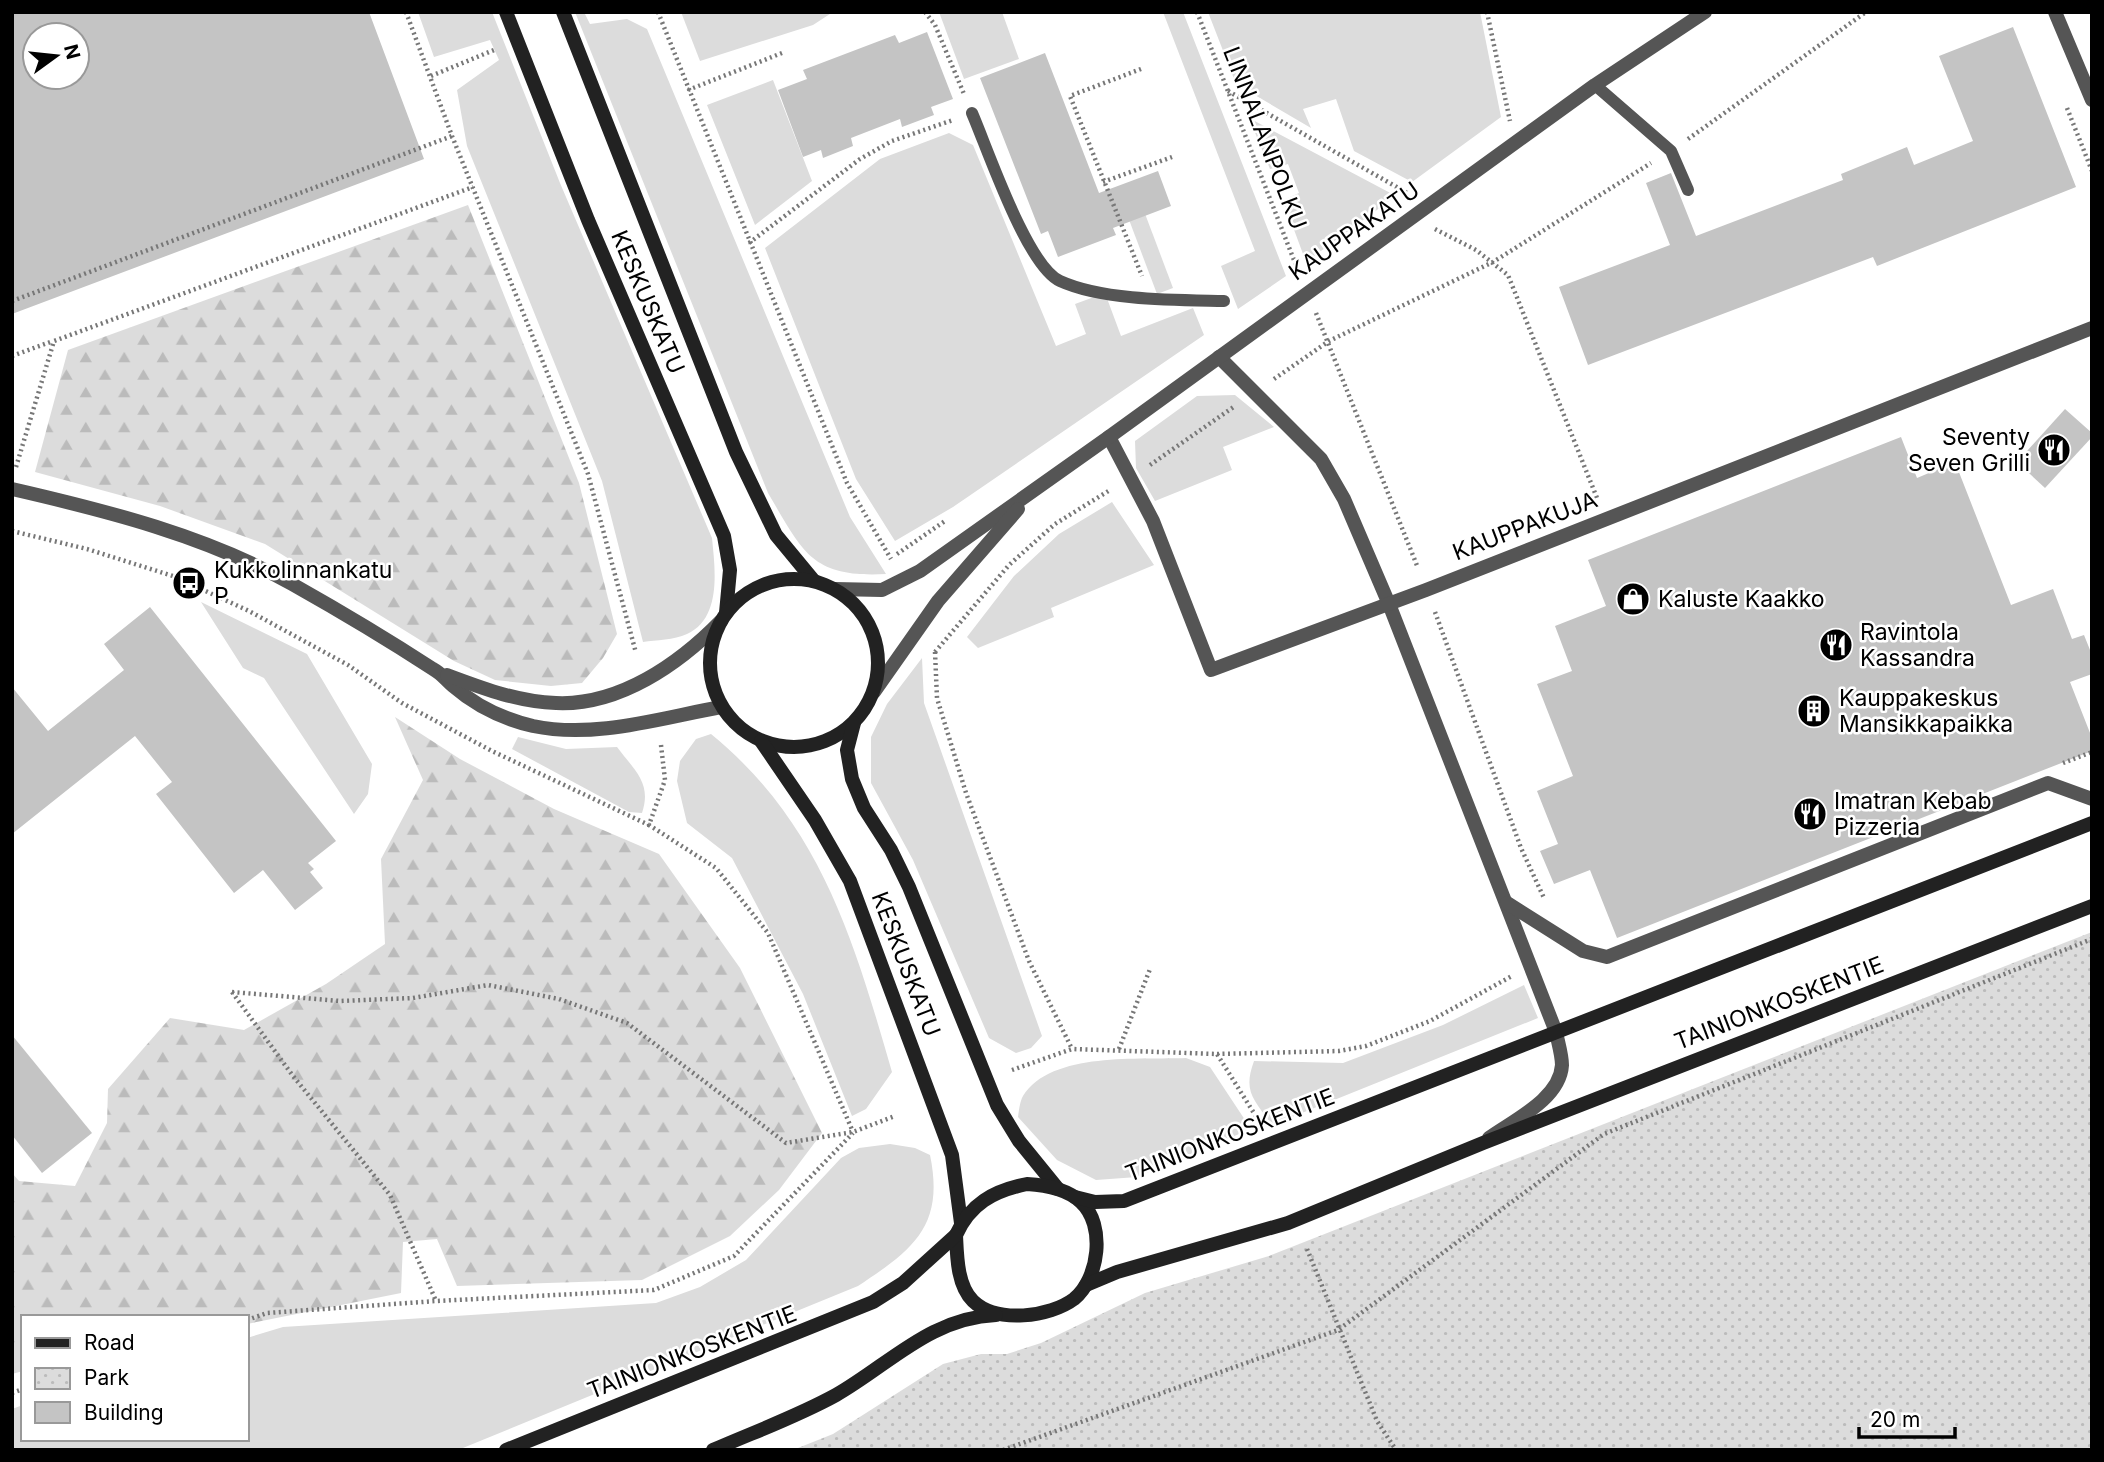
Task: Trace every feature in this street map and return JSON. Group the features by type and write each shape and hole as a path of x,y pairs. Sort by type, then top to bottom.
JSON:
{"main road":[{"name":"KESKUSKATU","path":"506,12 588,220 724,536 730,570 723,617"},
{"name":"KESKUSKATU","path":"563,12 736,452 776,535 814,581"},
{"path":"789,578 814,581 835,589 861,611 876,641 879,658 874,692 854,723 838,736 800,748 761,741 738,727 721,706 712,684 709,659 714,635 723,617 743,595 765,583 789,578"},
{"name":"KESKUSKATU","path":"854,723 847,750 852,779 860,798 909,887 997,1105 1018,1141 1059,1189"},
{"name":"KESKUSKATU","path":"761,741 814,820 850,881 952,1155 958,1229"},
{"name":"TAINIONKOSKENTIE","path":"1075,1197 1096,1202 1124,1201 2092,823"},
{"name":"TAINIONKOSKENTIE","path":"1086,1285 1129,1268 1288,1223 1483,1143 2092,906"},
{"path":"1027,1184 1059,1189 1075,1197 1088,1211 1095,1232 1095,1262 1086,1285 1074,1298 1060,1307 1029,1315 987,1310 973,1301 963,1284 958,1229 974,1206 990,1195 1027,1184"},
{"name":"TAINIONKOSKENTIE","path":"506,1450 873,1302 904,1283 958,1229"},
{"path":"713,1450 793,1417 836,1395 945,1324 1006,1314"}],"street":[{"name":"KAUPPAKATU","path":"835,589 882,590 905,580 1109,438 1595,85 1705,12"},
{"path":"2055,12 2092,100"},
{"name":"KAUPPAKUJA","path":"1109,438 1153,521 1182,601 1212,670 1389,604 2092,328"},
{"name":"TAINIONKOSKENTIE","path":"1219,357 1321,459 1344,499 1389,604 1556,1032 1562,1064 1559,1080 1545,1098 1483,1143"},
{"path":"12,489 89,507 219,549 290,583 437,671 487,710 509,720 563,730 599,730 721,706"},
{"name":"KAUPPAKATU","path":"874,692 922,622 1033,492"},
{"path":"437,671 518,698 558,704 596,698 627,688 660,671 693,649 723,617"},
{"path":"1507,903 1583,951 1607,957 2048,783 2092,799"}],"lane":[{"path":"1595,85 1671,151 1688,190"},
{"path":"972,113 1032,254 1058,281 1093,290 1153,299 1224,301"}],"path":[{"path":"406,12 452,136 587,474 636,653"},
{"path":"658,12 847,483 905,580"},
{"path":"749,243 859,159 892,141 972,113 935,25 925,12"},
{"name":"LINNALANPOLKU","path":"1197,12 1300,276"},
{"path":"1487,12 1511,125"},
{"path":"935,652 1009,565 1055,524 1131,477 1329,341 1493,262 1671,151 1866,12"},
{"path":"431,76 494,50"},
{"path":"688,90 782,53"},
{"path":"1141,69 1070,96 1153,299"},
{"path":"1227,91 1407,192 1431,226 1493,262 1508,275 1605,520"},
{"path":"12,301 452,136"},
{"path":"1103,182 1172,157"},
{"path":"12,356 473,187"},
{"path":"12,478 54,341"},
{"path":"12,531 87,549 173,576 249,611 348,665 402,703 492,751 649,825 716,868 768,933 853,1132"},
{"path":"922,622 935,652 937,698 966,793 1029,961 1072,1049"},
{"path":"649,825 665,780 661,745"},
{"path":"1003,1450 1338,1330 1604,1134 2092,939"},
{"path":"1013,1070 1072,1049 1217,1054 1339,1051 1366,1046 1430,1021 1530,966"},
{"path":"1118,1050 1150,969"},
{"path":"436,1300 390,1195 293,1076 232,992 294,995 340,1001 412,999 488,985 559,999 627,1023 786,1143 853,1132 895,1116"},
{"path":"1217,1054 1257,1118"},
{"path":"248,1320 267,1314 436,1300 654,1290 734,1256 853,1132"},
{"path":"1307,1249 1377,1421 1396,1450"}],"green space":[{"path":"418,12 492,12 560,183 712,538 715,578 711,605 698,627 687,634 643,642 602,481 467,146 457,90 499,60 490,40 434,57"},
{"path":"575,12 584,12 590,24 627,19 647,29 850,517 886,574 861,574 825,566 801,546 768,493"},
{"path":"681,12 833,12 813,25 700,61"},
{"path":"939,12 1002,12 1019,59 964,79"},
{"path":"1163,12 1183,12 1286,276 1238,309 1221,266 1255,251"},
{"path":"1208,12 1480,12 1501,117 1412,182 1354,151 1336,99 1303,109 1311,128 1236,84"},
{"path":"773,80 812,181 755,225 707,105"},
{"path":"1249,118 1396,196 1306,262 1283,200 1299,193 1288,164 1270,169"},
{"path":"949,133 973,145 1056,346 1086,334 1075,304 1105,293 1121,336 1193,308 1204,335 953,507 895,541 856,479 765,248 880,159"},
{"path":"468,205 579,483 617,634 603,658 582,683 551,686 495,680 454,661 265,544 160,506 35,472 68,350"},
{"path":"1144,211 1173,288 1157,294 1128,217"},
{"path":"1235,395 1274,427 1223,447 1232,470 1155,501 1136,468 1135,441 1197,396"},
{"path":"1112,502 1154,565 1051,608 1054,617 978,648 967,637 1014,576 1059,534"},
{"path":"201,602 307,654 372,764 368,794 354,814 264,678 243,668"},
{"path":"922,658 924,703 1042,1036 1031,1048 1016,1053 989,1038 913,860 871,783 871,737 887,704"},
{"path":"395,717 460,759 554,809 659,854 740,968 822,1133 779,1190 730,1236 642,1280 457,1286 437,1239 403,1242 401,1293 248,1324 248,1315 21,1315 21,1372 12,1374 12,1173 19,1181 75,1186 107,1123 108,1089 170,1018 244,1030 326,984 385,944 381,859 423,780"},
{"path":"711,734 749,769 780,806 807,846 847,931 892,1072 866,1109 852,1116 803,994 732,858 687,823 677,781 680,761 696,739"},
{"path":"518,737 566,749 617,747 643,785 645,803 642,813 629,812 512,749"},
{"path":"2092,932 2092,1450 793,1450 833,1434 943,1364 981,1354 1007,1354 1041,1343 1145,1293 1269,1256"},
{"path":"1524,985 1538,1018 1277,1123 1270,1123 1252,1094 1249,1080 1254,1061 1343,1063 1443,1025"},
{"path":"1186,1058 1210,1067 1251,1129 1137,1177 1096,1180 1057,1160 1018,1117 1023,1096 1036,1082 1054,1071 1098,1061"},
{"path":"890,1144 915,1148 930,1155 933,1201 928,1219 908,1248 877,1273 858,1286 458,1450 12,1450 12,1409 21,1406 21,1441 248,1441 248,1338 283,1327 656,1303 700,1287 746,1260 841,1158 859,1148"}],"building":[{"path":"12,12 369,12 424,159 12,314"},
{"path":"2013,27 2076,187 1877,266 1873,257 1588,365 1559,287 1670,245 1646,183 1671,173 1696,236 1843,180 1841,174 1907,147 1914,165 1973,141 1939,56"},
{"path":"927,32 953,99 931,107 934,115 902,127 900,119 851,138 853,146 823,158 821,150 803,157 778,90 807,79 803,70 895,35 899,43"},
{"path":"1045,53 1099,193 1158,171 1171,206 1113,228 1116,235 1058,257 1048,231 1041,234 980,78"},
{"name":"Seventy Seven Grilli","path":"2065,409 2092,433 2092,437 2045,488 2017,462"},
{"name":"Kauppakeskus Mansikkapaikka","path":"1901,437 1917,478 1955,462 2011,605 2053,589 2072,639 2084,635 2092,655 2092,674 2070,682 2092,738 2092,751 1617,938 1590,870 1554,884 1540,851 1558,844 1537,791 1573,776 1537,684 1572,671 1555,626 1606,606 1588,560"},
{"path":"150,607 336,841 308,863 314,869 310,872 323,888 295,910 263,870 234,893 156,794 172,782 135,736 12,834 12,687 48,731 124,670 104,644"},
{"path":"12,1035 92,1133 42,1173 12,1135"}],"place":[{"name":"Seventy Seven Grilli","path":"2054,450"},
{"name":"Kukkolinnankatu P","path":"189,583"},
{"name":"Kaluste Kaakko","path":"1633,599"},
{"name":"Ravintola Kassandra","path":"1836,645"},
{"name":"Kauppakeskus Mansikkapaikka","path":"1814,711"},
{"name":"Imatran Kebab Pizzeria","path":"1810,814"}]}
